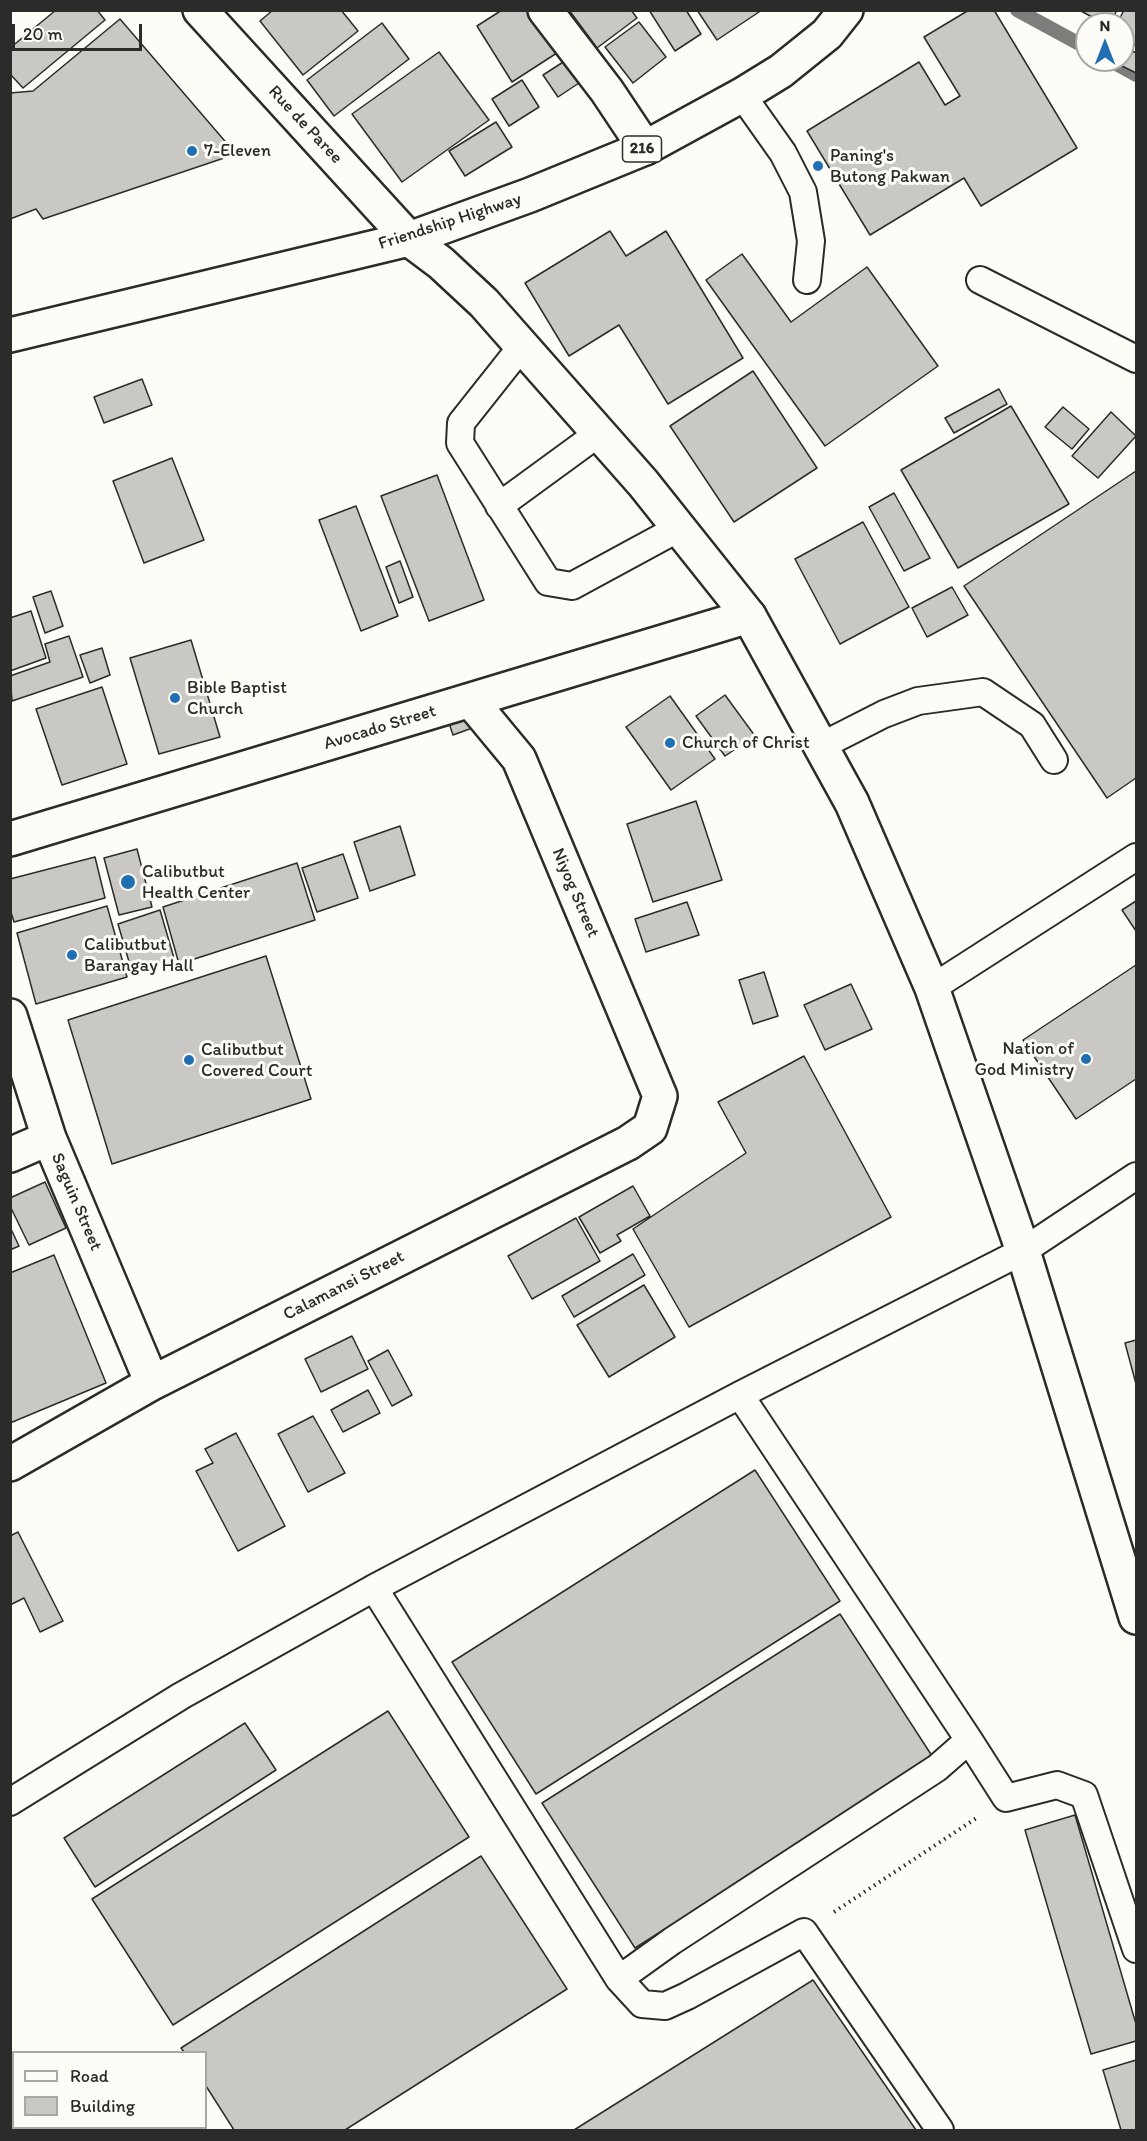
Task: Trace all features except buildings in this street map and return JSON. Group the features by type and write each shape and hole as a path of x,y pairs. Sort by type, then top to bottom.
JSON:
{"street":[{"name":"Rue de Paree","path":"200,10 410,239 441,263 484,303 599,433 749,616 852,803 932,988 1023,1251 1137,1617"},
{"path":"545,10 607,91 645,148"},
{"name":"Friendship Highway","path":"10,335 410,239 530,195 645,148 742,95 781,71 827,34 846,10"},
{"name":"Avocado Street","path":"10,839 749,616"},
{"name":"Niyog Street","path":"471,701 519,759 660,1096"},
{"name":"Saguin Street","path":"10,1016 49,1138 152,1383"},
{"name":"Calamansi Street","path":"10,1464 152,1383 628,1143 650,1128 660,1096"},
{"path":"10,1155 49,1138"}],"lane":[{"path":"742,95 783,153 803,192 812,241 807,280"},
{"path":"980,280 1137,359"},
{"path":"522,346 461,423 460,443 548,582 572,586 679,528"},
{"path":"499,506 599,433"},
{"path":"821,746 884,714 918,701 983,692 1032,725 1054,760"},
{"path":"932,988 1137,856"},
{"path":"10,1802 181,1696 374,1588 740,1395 1023,1251 1137,1176"},
{"path":"740,1395 1006,1798 1057,1785 1084,1795 1137,1949"},
{"path":"374,1588 619,1979 642,2004 665,2006 804,1932 940,2130"},
{"path":"619,1979 672,1941 937,1768 969,1740"}],"path":[{"path":"804,1932 1006,1798"}],"waterway":[{"path":"1017,10 1075,41"},
{"path":"1131,72 1136,75"}],"place":[{"name":"7-Eleven","path":"192,151"},
{"name":"Paning's Butong Pakwan","path":"818,166"},
{"name":"Bible Baptist Church","path":"175,698"},
{"name":"Church of Christ","path":"670,743"},
{"name":"Calibutbut Health Center","path":"128,882"},
{"name":"Calibutbut Barangay Hall","path":"72,955"},
{"name":"Nation of God Ministry","path":"1086,1059"},
{"name":"Calibutbut Covered Court","path":"189,1060"}]}
